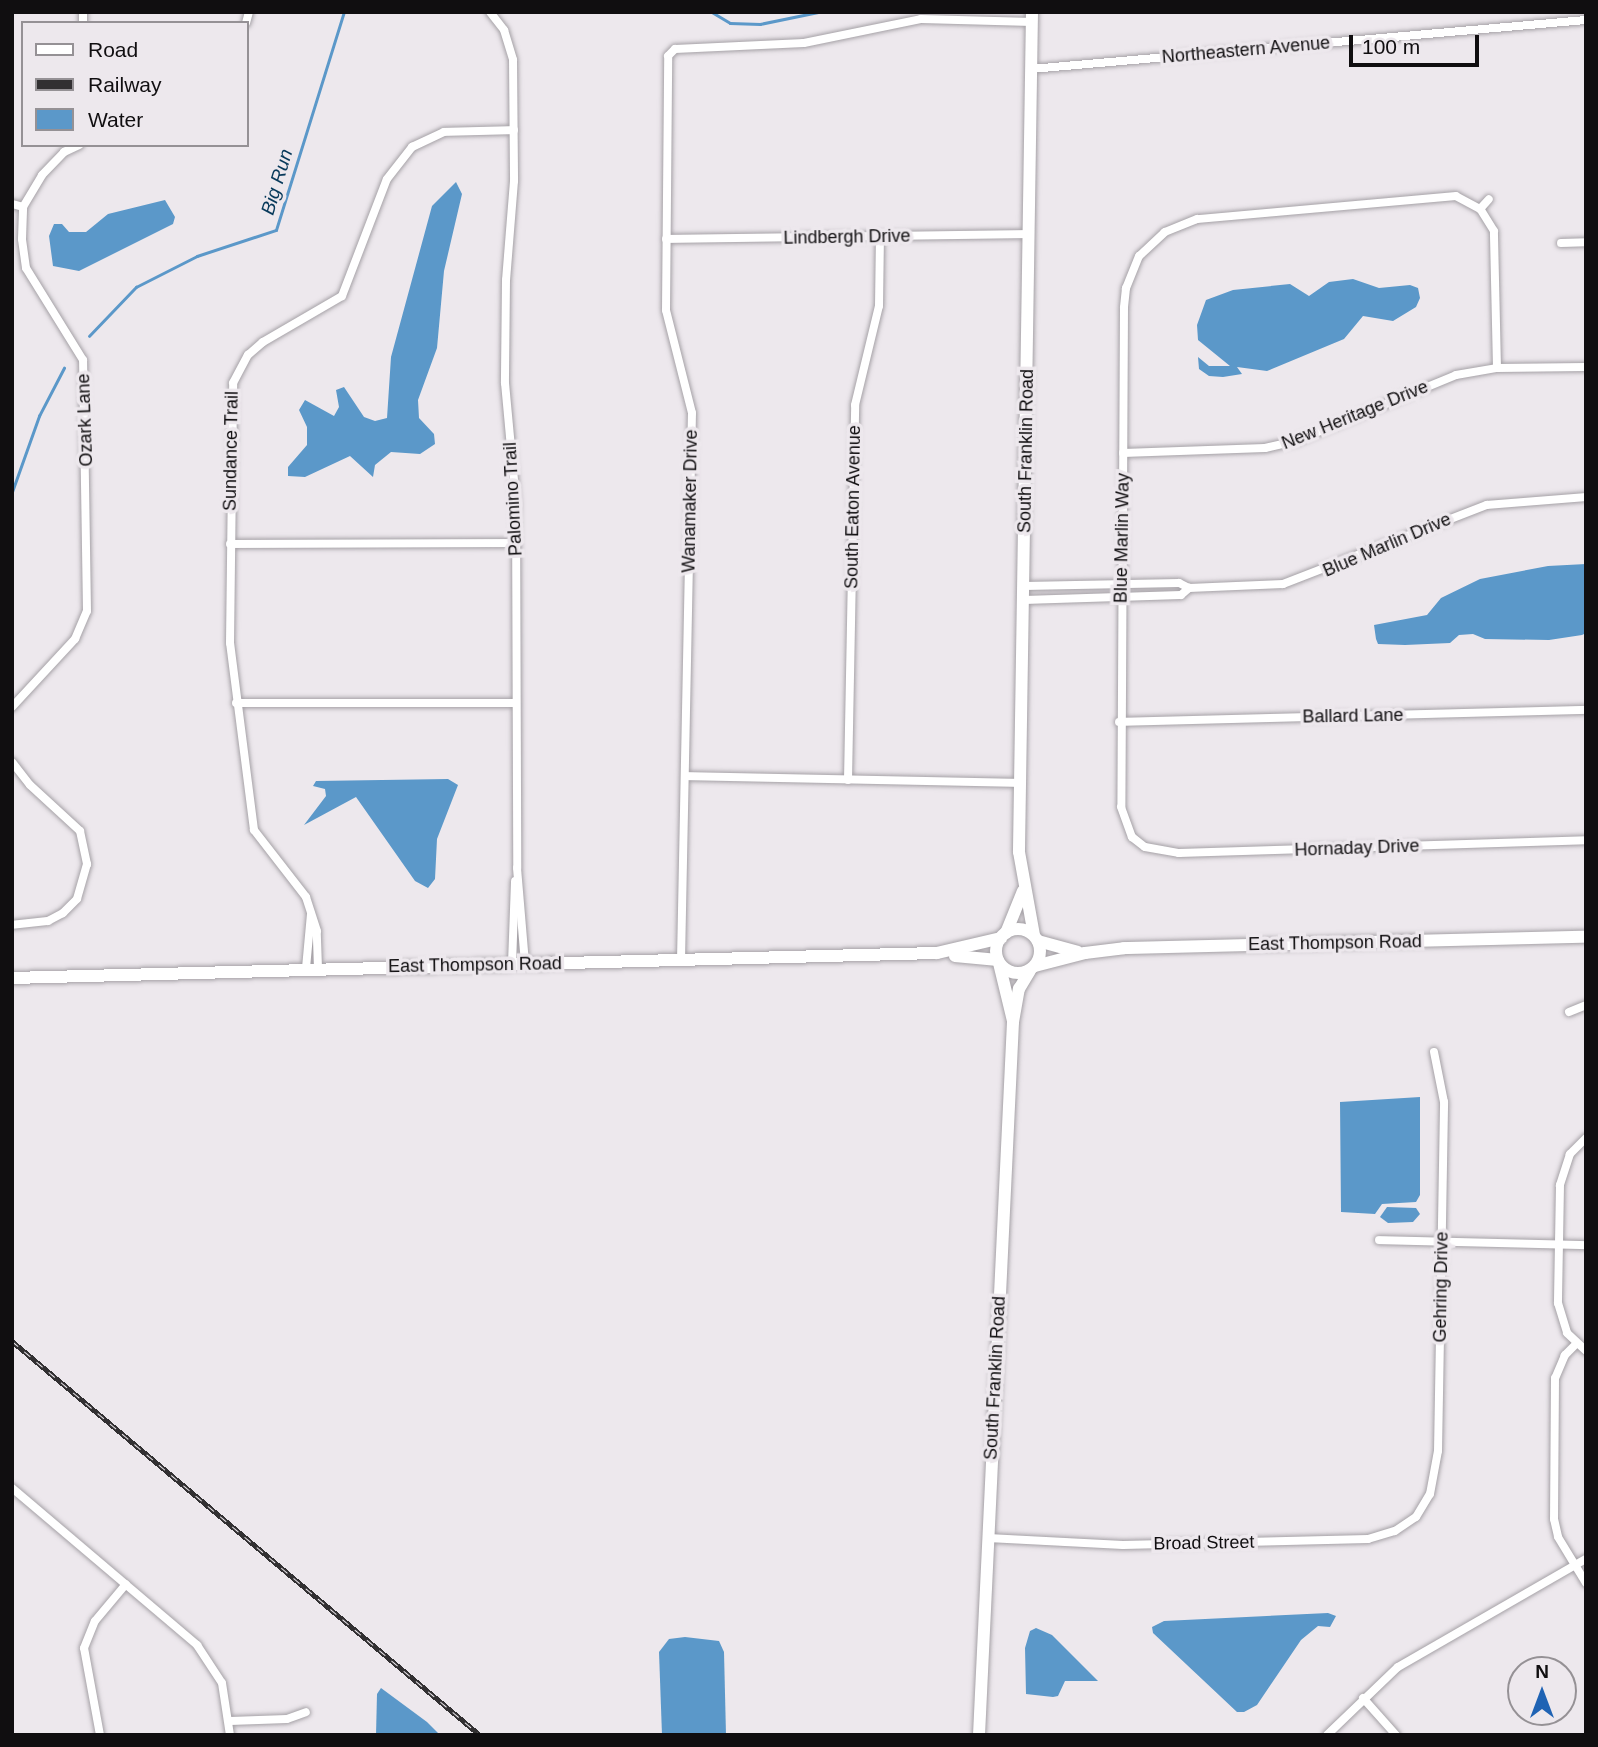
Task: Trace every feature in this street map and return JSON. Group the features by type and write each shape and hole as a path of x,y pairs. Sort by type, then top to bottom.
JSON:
{"main road":[{"name":"South Franklin Road","path":"1032,17 1020,783 1023,890 1036,938"},
{"name":"South Franklin Road","path":"1003,935 1023,890"},
{"path":"1018,929 1036,938 1040,954 1032,968 1013,973 999,962 1003,935 1018,929"},
{"name":"East Thompson Road","path":"937,954 1003,935"},
{"name":"East Thompson Road","path":"1032,968 1085,953 1586,937"},
{"name":"East Thompson Road","path":"1036,938 1085,953"},
{"name":"East Thompson Road","path":"12,978 312,968 937,954 999,962"},
{"name":"South Franklin Road","path":"999,962 1013,1022"},
{"name":"South Franklin Road","path":"979,1735 1013,1022 1019,989 1032,968"}],"street":[{"name":"Palomino Trail","path":"490,12 510,45 514,130 505,383 516,543 518,964"},
{"name":"Wanamaker Drive","path":"681,960 692,413 666,310 668,56 675,49 804,43 921,19 1032,17"},
{"name":"Northeastern Avenue","path":"1031,69 1586,20"},
{"name":"Sundance Trail","path":"312,968 311,914 306,897 254,830 230,643 229,403 241,365 263,342 342,296 387,178 412,147 444,132 514,130"},
{"path":"12,204 23,207 42,175 64,152 75,147"},
{"name":"Blue Marlin Way","path":"1132,837 1121,807 1119,722 1126,288 1139,256 1151,243 1172,228 1197,219 1442,196 1456,196 1480,209"},
{"path":"1489,199 1480,209 1496,239 1497,368"},
{"name":"Ozark Lane","path":"12,707 75,639 87,611 83,360 26,268 23,207"},
{"name":"Lindbergh Drive","path":"666,239 1028,234"},
{"name":"South Eaton Avenue","path":"848,780 855,405 879,306 880,237"},
{"path":"1561,243 1586,242"},
{"name":"New Heritage Drive","path":"1123,453 1279,446 1456,375 1497,368 1586,367"},
{"name":"Blue Marlin Drive","path":"1024,593 1121,597 1181,595 1189,589 1283,584 1487,505 1522,499 1586,498"},
{"path":"230,544 516,543"},
{"name":"Blue Marlin Drive","path":"1024,593 1121,584 1180,583 1189,589"},
{"path":"236,703 516,703"},
{"name":"Ballard Lane","path":"1119,722 1586,710"},
{"path":"12,762 30,785 80,831 87,864 77,899 63,912 48,921 12,925"},
{"path":"685,776 1020,783"},
{"name":"Hornaday Drive","path":"1132,837 1145,847 1180,853 1586,840"},
{"path":"1569,1012 1586,1006"},
{"name":"Gehring Drive","path":"1416,1517 1430,1494 1437,1471 1444,1102 1434,1052"},
{"path":"1586,1138 1564,1167 1558,1303 1562,1320 1576,1344 1586,1351"},
{"path":"1379,1240 1586,1245"},
{"path":"1576,1344 1565,1355 1555,1378 1553,1492 1558,1537 1586,1583"},
{"path":"12,1488 125,1584 211,1663 222,1683 230,1721 230,1735"},
{"name":"Broad Street","path":"988,1538 1123,1545 1368,1539 1395,1531 1416,1517"},
{"path":"1326,1735 1398,1667 1586,1559"},
{"path":"100,1735 84,1648 95,1621 125,1584"},
{"path":"1363,1698 1396,1735"},
{"path":"230,1721 287,1720 306,1712"}],"water":[{"path":"456,182 462,194 444,271 437,348 418,400 419,418 434,434 435,444 420,454 391,452 375,465 373,477 350,456 305,477 288,476 288,467 307,445 307,427 299,410 305,400 334,416 339,407 336,390 344,387 364,417 375,421 387,418 391,357 432,206"},
{"path":"165,200 175,217 173,224 79,271 53,266 49,236 54,224 62,224 69,232 86,232 108,214"},
{"path":"1353,279 1379,288 1410,285 1418,288 1420,298 1416,307 1393,321 1363,316 1344,339 1267,371 1237,367 1242,374 1223,377 1209,376 1199,369 1198,357 1209,366 1230,366 1198,340 1197,325 1206,300 1233,290 1290,284 1309,296 1329,282"},
{"path":"1586,564 1586,633 1582,635 1549,640 1485,639 1473,634 1459,635 1450,643 1405,645 1378,644 1376,639 1374,625 1427,615 1441,598 1480,579 1548,566"},
{"path":"448,779 458,785 437,839 435,879 428,888 415,881 356,797 304,825 326,796 325,789 313,786 316,781"},
{"path":"1420,1097 1420,1195 1416,1202 1382,1204 1375,1214 1341,1212 1340,1102"},
{"path":"1387,1207 1416,1208 1420,1214 1413,1222 1388,1223 1380,1217"},
{"path":"1328,1613 1336,1616 1330,1627 1318,1626 1301,1640 1257,1705 1244,1712 1237,1712 1153,1633 1152,1627 1164,1621"},
{"path":"1036,1628 1052,1635 1098,1681 1065,1681 1058,1696 1053,1697 1026,1694 1025,1648 1030,1631"},
{"path":"685,1637 719,1641 724,1652 726,1735 662,1735 659,1652 669,1639"},
{"path":"381,1688 440,1735 376,1735 377,1694"}],"waterway":[{"name":"Big Run","path":"89,336 136,287 197,256 276,230 344,12"},
{"name":"Big Run","path":"712,12 730,23 760,24 818,12"},
{"name":"Big Run","path":"12,492 39,416 64,368"}],"railway":[{"path":"12,1341 480,1735"}]}
